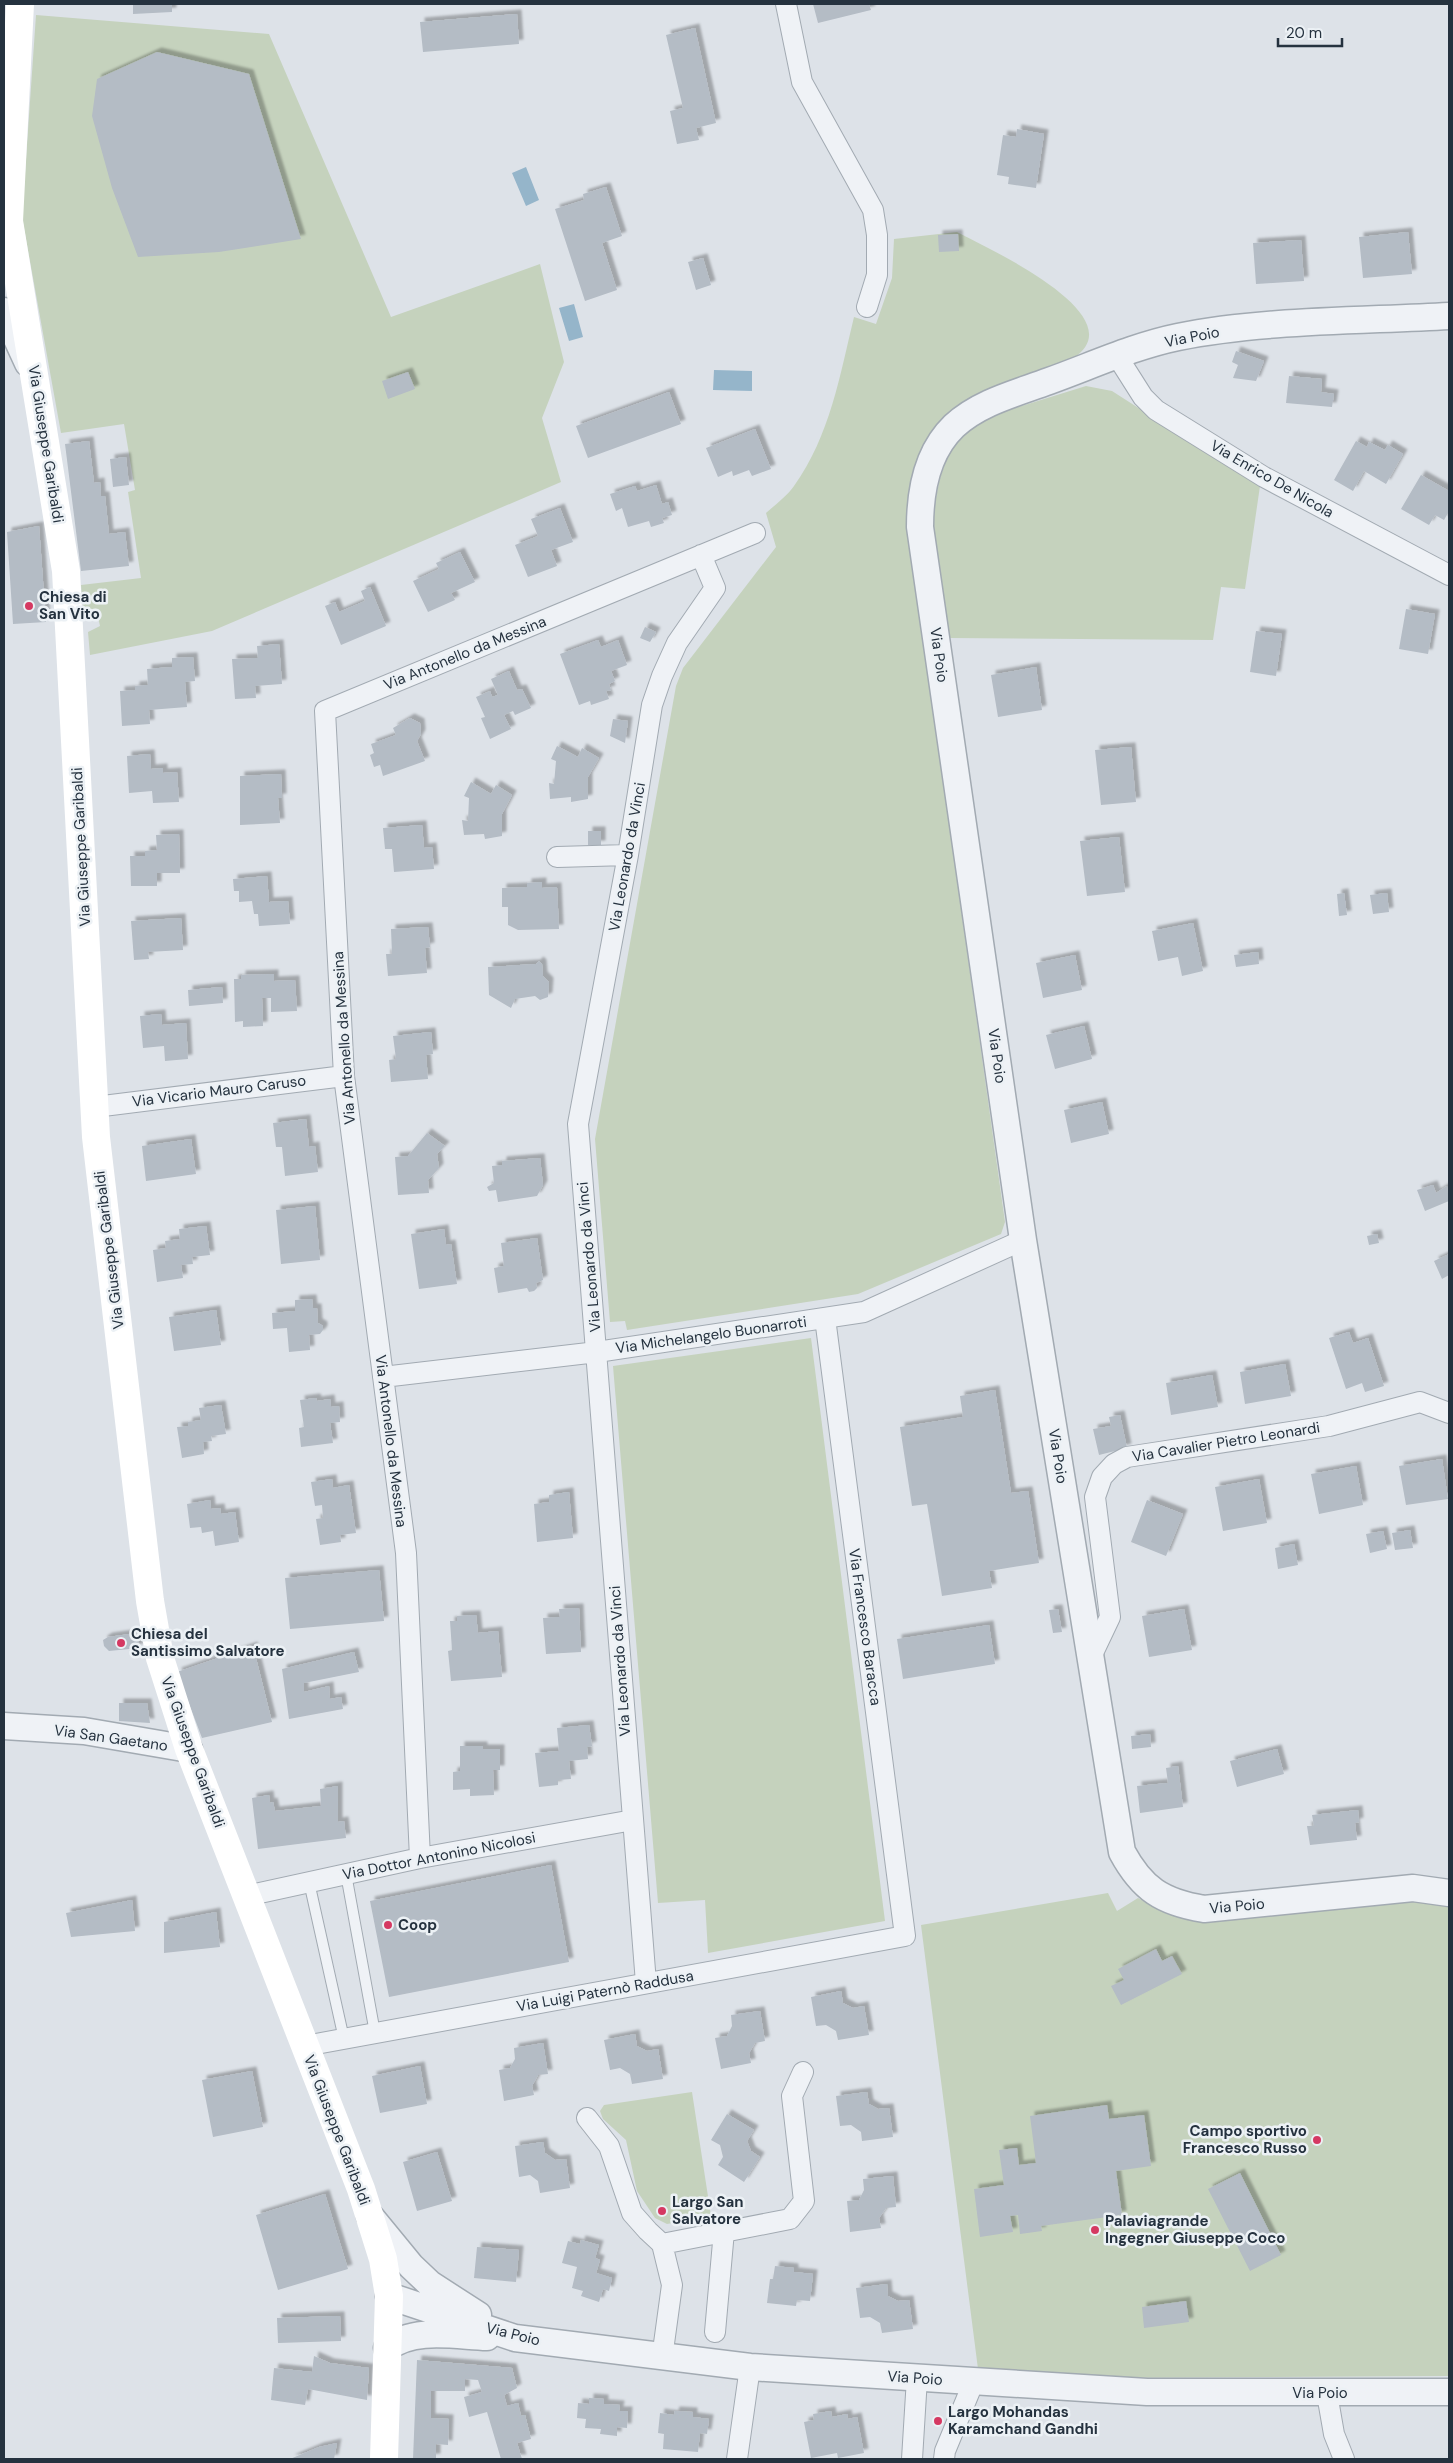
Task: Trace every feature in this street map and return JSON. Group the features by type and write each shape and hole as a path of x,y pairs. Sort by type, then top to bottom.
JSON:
{"main road":[{"name":"Via Giuseppe Garibaldi","path":"20,4 8,139 5,220 35,377 66,570 96,1137 150,1601 160,1658 189,1749 305,2046 369,2215 383,2259 389,2296 384,2459"}],"street":[{"path":"786,4 802,82 872,210 878,234 877,275 867,307"},
{"path":"4,311 35,377"},
{"name":"Via Poio","path":"1449,316 1280,325 1212,331 1176,338 1117,356 990,402 969,414 953,427 939,444 923,485 920,508 923,546 1023,1240 1122,1852 1132,1871 1144,1885 1178,1905 1204,1909 1413,1888 1449,1893"},
{"name":"Via Enrico De Nicola","path":"1117,356 1143,397 1156,410 1264,477 1449,575"},
{"name":"Via Antonello da Messina","path":"420,1858 406,1553 344,1076 325,711 755,532"},
{"name":"Via Leonardo da Vinci","path":"646,1983 578,1124 628,855 652,705 662,676 677,643 715,588 701,555"},
{"path":"557,857 628,855"},
{"name":"Via Vicario Mauro Caruso","path":"95,1107 344,1076"},
{"name":"Via Michelangelo Buonarroti","path":"383,1378 597,1352 864,1312 1023,1240"},
{"name":"Via Francesco Baracca","path":"825,1318 905,1936"},
{"name":"Via Cavalier Pietro Leonardi","path":"1091,1657 1110,1617 1095,1498 1102,1477 1114,1464 1127,1456 1329,1426 1420,1402 1449,1413"},
{"name":"Via San Gaetano","path":"4,1726 84,1731 189,1749"},
{"name":"Via Dottor Antonino Nicolosi","path":"246,1896 420,1858 633,1820"},
{"name":"Via Luigi Paternò Raddusa","path":"305,2046 905,1936"},
{"path":"662,2244 790,2219 804,2201 792,2096 803,2072"},
{"path":"587,2118 609,2146 632,2212 662,2244 672,2285 662,2358"},
{"path":"369,2215 411,2266 430,2284 515,2338"},
{"path":"714,2332 724,2231"},
{"name":"Via Poio","path":"389,2296 515,2338 750,2368 1147,2392 1327,2394 1449,2392"},
{"path":"387,2348 397,2340 415,2335 515,2338"},
{"path":"738,2459 750,2368"},
{"path":"917,2378 913,2453 944,2455 974,2382"},
{"path":"1327,2394 1334,2434 1344,2459"}],"lane":[{"path":"346,1874 375,2033"},
{"path":"309,1882 344,2039"}],"green space":[{"path":"36,15 269,34 391,317 540,264 564,362 542,418 561,482 212,631 90,655 88,632 100,626 97,613 83,610 81,585 141,578 128,492 135,490 124,424 61,433 22,217"},
{"path":"957,232 1024,268 1050,285 1073,304 1087,324 1088,342 1072,359 982,392 961,405 913,480 907,505 908,530 1005,1222 1001,1234 858,1294 627,1330 625,1321 610,1322 595,1139 676,686 683,668 776,547 766,513 794,486 817,447 838,383 854,317 876,324 892,278 894,239"},
{"path":"1086,386 1112,391 1260,486 1245,589 1221,587 1213,640 949,638 931,522 940,478 948,455 962,436 976,424 999,413"},
{"path":"811,1338 885,1921 708,1953 705,1900 658,1903 613,1366"},
{"name":"Campo sportivo Francesco Russo","path":"1108,1893 1117,1911 1138,1898 1184,1918 1205,1921 1414,1901 1449,1905 1449,2376 1107,2378 978,2369 921,1925"},
{"path":"692,2092 711,2216 667,2224 655,2218 637,2191 626,2140 603,2119 600,2111 604,2105"}],"water":[{"path":"526,167 539,200 526,206 512,173"},
{"path":"574,304 583,337 569,341 559,308"},
{"path":"714,370 752,371 752,391 713,390"}],"building":[{"path":"133,4 172,4 172,12 133,14"},
{"path":"813,4 869,4 871,10 818,23"},
{"path":"517,14 519,44 423,52 420,22"},
{"path":"695,28 716,123 696,128 699,140 677,144 670,111 683,108 666,35"},
{"path":"157,52 249,74 301,239 219,252 138,257 112,188 92,116 97,79"},
{"path":"1017,129 1044,134 1036,188 1008,184 1009,177 997,175 1003,135 1016,137"},
{"path":"606,187 622,236 602,243 617,290 585,301 555,209 584,200 583,194"},
{"path":"1408,232 1412,274 1363,278 1359,237"},
{"path":"958,234 959,251 939,252 938,235"},
{"path":"1301,240 1304,281 1256,284 1253,243"},
{"path":"703,258 711,285 696,290 688,262"},
{"path":"1236,351 1264,361 1256,381 1233,378 1238,365 1232,362"},
{"path":"408,372 415,389 388,399 382,381"},
{"path":"1289,376 1322,379 1321,392 1334,394 1332,407 1286,403"},
{"path":"669,392 681,424 588,458 576,426"},
{"path":"755,429 771,469 752,476 749,470 733,476 732,471 718,477 706,448"},
{"path":"89,441 94,483 100,482 101,496 105,496 109,534 125,532 129,566 81,571 65,444"},
{"path":"1356,441 1367,447 1369,442 1385,450 1388,445 1403,454 1386,484 1364,471 1353,491 1334,480"},
{"path":"126,457 129,485 113,487 110,459"},
{"path":"1421,475 1449,491 1449,511 1444,520 1435,515 1429,525 1401,509"},
{"path":"656,485 662,504 668,502 672,515 662,518 664,523 651,527 649,521 628,527 622,508 616,511 610,494 635,486 637,491"},
{"path":"560,508 573,542 551,550 557,566 528,577 515,545 538,536 531,519"},
{"path":"39,526 46,622 13,624 7,532"},
{"path":"460,552 475,582 451,593 455,600 428,612 413,581 439,569 436,563"},
{"path":"370,587 386,626 341,645 325,606 335,602 339,612 365,601 361,591"},
{"path":"1406,609 1435,614 1428,654 1399,649"},
{"path":"645,627 656,632 650,642 640,638"},
{"path":"1256,631 1282,634 1276,676 1250,672"},
{"path":"598,640 601,647 618,640 627,665 611,671 615,681 609,684 611,690 606,691 609,699 591,705 590,701 579,705 560,654"},
{"path":"279,644 282,684 255,686 256,698 235,699 232,659 258,658 257,646"},
{"path":"193,657 195,681 185,682 187,707 149,710 150,724 122,726 120,691 135,690 135,686 148,685 147,669 172,667 172,658"},
{"path":"1036,667 1042,710 998,717 991,675"},
{"path":"509,671 517,690 522,689 531,708 515,715 513,711 504,715 511,729 490,739 481,718 485,717 476,697 490,691 492,697 498,695 491,679"},
{"path":"410,718 420,723 421,734 417,741 425,761 383,776 380,765 374,767 370,755 374,753 371,744 396,735 393,728"},
{"path":"613,719 628,721 625,743 610,736"},
{"path":"557,746 578,757 582,748 599,758 588,777 588,799 571,802 571,797 550,799 549,783 554,784 556,761 551,759"},
{"path":"1131,747 1136,802 1101,805 1095,750"},
{"path":"150,754 151,769 163,768 163,773 177,772 179,802 153,803 152,791 129,793 127,756"},
{"path":"281,774 282,798 278,798 280,823 240,825 240,776"},
{"path":"471,782 491,794 496,785 512,795 502,814 502,836 485,839 484,834 464,835 462,820 468,821 469,798 464,796"},
{"path":"422,825 424,848 432,847 434,869 394,872 392,849 385,849 383,828"},
{"path":"588,831 601,831 601,845 588,845"},
{"path":"179,834 180,873 157,873 157,886 131,886 130,856 145,856 145,851 157,850 156,835"},
{"path":"1119,837 1125,892 1087,896 1080,841"},
{"path":"267,876 269,902 288,901 290,924 259,926 258,914 254,914 252,901 239,902 239,891 234,891 233,879"},
{"path":"542,882 542,888 557,887 559,929 518,930 508,925 508,907 502,907 502,888 527,887 527,883"},
{"path":"1344,893 1347,915 1339,916 1337,894"},
{"path":"1387,893 1389,912 1373,914 1370,895"},
{"path":"181,918 183,950 148,952 149,959 134,960 131,921"},
{"path":"1193,923 1203,971 1182,976 1178,957 1158,961 1152,931"},
{"path":"428,927 430,947 425,948 427,973 388,976 386,954 392,954 391,929"},
{"path":"1258,952 1259,964 1236,967 1234,955"},
{"path":"1075,955 1082,990 1043,998 1036,963"},
{"path":"539,961 542,964 543,976 549,982 548,997 540,1000 535,996 515,999 511,1008 489,995 488,967 536,964"},
{"path":"274,974 274,981 295,980 297,1011 271,1012 271,998 262,998 263,1026 243,1027 243,1021 235,1022 234,979 241,979 241,975"},
{"path":"222,987 223,1003 189,1006 188,990"},
{"path":"161,1014 162,1025 186,1023 188,1059 165,1061 164,1046 143,1048 140,1016"},
{"path":"1084,1026 1092,1059 1055,1069 1046,1035"},
{"path":"431,1032 433,1054 426,1055 428,1079 391,1082 389,1060 396,1059 393,1036"},
{"path":"1102,1102 1109,1134 1071,1143 1064,1110"},
{"path":"306,1119 309,1147 315,1146 318,1172 285,1176 282,1147 276,1147 273,1123"},
{"path":"427,1133 445,1146 437,1154 439,1168 428,1180 429,1193 398,1195 395,1157 408,1156"},
{"path":"191,1139 196,1174 146,1181 142,1146"},
{"path":"540,1158 543,1185 537,1196 498,1202 496,1190 489,1191 487,1187 494,1183 492,1166 502,1165 502,1161"},
{"path":"1433,1185 1436,1193 1447,1186 1449,1201 1425,1211 1417,1190"},
{"path":"315,1206 320,1260 281,1264 276,1210"},
{"path":"206,1226 210,1255 192,1257 193,1264 181,1265 183,1278 157,1282 153,1250 166,1248 165,1241 180,1239 179,1229"},
{"path":"444,1229 446,1245 451,1244 457,1284 419,1289 411,1234"},
{"path":"1377,1234 1379,1243 1369,1245 1367,1236"},
{"path":"537,1238 543,1280 536,1283 537,1288 534,1291 529,1292 527,1288 498,1293 494,1268 504,1266 501,1243"},
{"path":"1449,1254 1449,1275 1442,1279 1434,1261"},
{"path":"312,1299 313,1308 317,1308 318,1323 323,1326 323,1330 320,1334 309,1335 310,1350 289,1352 287,1328 273,1329 272,1313 295,1311 295,1300"},
{"path":"216,1310 221,1345 174,1351 169,1317"},
{"path":"1349,1332 1353,1343 1368,1338 1384,1386 1365,1392 1362,1383 1346,1389 1329,1338"},
{"path":"1285,1364 1291,1396 1245,1404 1240,1372"},
{"path":"1212,1375 1218,1407 1171,1415 1166,1383"},
{"path":"995,1390 1011,1493 1028,1491 1039,1563 989,1571 992,1588 942,1596 927,1504 912,1506 900,1427 963,1417 960,1396"},
{"path":"316,1398 317,1401 330,1399 331,1407 339,1406 340,1422 330,1423 333,1443 301,1447 299,1428 304,1427 300,1400"},
{"path":"221,1405 226,1434 211,1436 212,1441 203,1442 204,1454 182,1458 177,1427 188,1426 188,1422 201,1420 199,1408"},
{"path":"1120,1415 1127,1448 1099,1455 1093,1429 1111,1426 1109,1417"},
{"path":"1442,1459 1448,1499 1406,1505 1399,1466"},
{"path":"1356,1466 1363,1505 1319,1514 1311,1474"},
{"path":"332,1479 333,1488 349,1485 356,1533 340,1535 341,1542 320,1545 316,1519 323,1518 322,1505 315,1506 311,1482"},
{"path":"1259,1479 1267,1523 1223,1531 1215,1487"},
{"path":"569,1492 573,1538 537,1542 534,1504 549,1502 549,1495"},
{"path":"210,1500 211,1509 220,1508 221,1514 235,1512 239,1542 215,1546 213,1531 202,1533 201,1527 190,1528 187,1504"},
{"path":"1147,1500 1183,1514 1166,1556 1131,1542"},
{"path":"1410,1530 1413,1548 1395,1550 1392,1533"},
{"path":"1383,1531 1387,1549 1370,1553 1366,1534"},
{"path":"1294,1544 1298,1565 1278,1569 1275,1548"},
{"path":"379,1570 384,1621 290,1629 285,1578"},
{"path":"579,1608 581,1652 546,1654 543,1618 560,1617 559,1609"},
{"path":"1058,1609 1062,1632 1053,1633 1049,1610"},
{"path":"1184,1609 1192,1650 1149,1657 1142,1616"},
{"path":"476,1615 478,1633 498,1631 502,1677 451,1681 448,1651 452,1650 450,1621 457,1621 457,1616"},
{"path":"989,1625 995,1664 903,1679 897,1639"},
{"name":"Chiesa del Santissimo Salvatore","path":"137,1633 139,1648 109,1651 104,1646 103,1640 108,1637"},
{"path":"253,1646 272,1722 202,1738 177,1672"},
{"path":"354,1652 359,1672 304,1683 304,1692 329,1686 330,1699 341,1697 343,1709 289,1719 282,1669"},
{"path":"119,1703 147,1703 150,1723 119,1721"},
{"path":"589,1725 592,1746 587,1747 588,1759 569,1761 571,1779 558,1780 558,1785 539,1787 535,1753 559,1751 557,1728"},
{"path":"1150,1734 1151,1747 1132,1749 1131,1736"},
{"path":"460,1746 483,1746 483,1749 500,1749 500,1770 493,1770 494,1795 470,1796 470,1789 453,1790 453,1772 460,1771"},
{"path":"1277,1749 1284,1774 1237,1787 1230,1761"},
{"path":"1178,1766 1183,1807 1140,1813 1137,1786 1168,1783 1166,1768"},
{"path":"338,1786 338,1822 344,1821 346,1838 258,1849 252,1798 269,1795 270,1803 273,1802 275,1811 321,1806 320,1789"},
{"path":"1358,1810 1359,1822 1355,1823 1357,1840 1310,1845 1307,1826 1314,1826 1312,1815"},
{"path":"551,1865 569,1962 389,1997 370,1901"},
{"path":"132,1900 135,1931 71,1937 66,1913"},
{"path":"216,1912 220,1947 164,1953 164,1922"},
{"path":"1156,1949 1162,1961 1172,1956 1182,1974 1121,2005 1111,1986 1124,1980 1118,1969"},
{"path":"841,1991 843,2003 853,2008 864,2006 869,2035 838,2040 836,2031 826,2025 816,2026 811,1997"},
{"path":"760,2011 765,2041 755,2043 749,2053 751,2063 721,2069 715,2038 727,2036 732,2026 731,2015"},
{"path":"635,2034 637,2046 647,2051 658,2049 663,2079 632,2084 630,2074 620,2068 610,2070 604,2040"},
{"path":"543,2043 548,2074 538,2075 532,2086 534,2095 504,2101 499,2070 510,2068 515,2059 514,2048"},
{"path":"420,2066 427,2104 380,2113 372,2076"},
{"path":"252,2071 263,2127 213,2137 202,2080"},
{"path":"867,2092 869,2104 878,2109 889,2108 893,2137 862,2141 861,2132 851,2125 840,2126 836,2096"},
{"path":"1107,2105 1109,2119 1144,2115 1151,2166 1116,2171 1122,2215 1041,2226 1042,2231 1020,2234 1018,2215 1010,2216 1013,2232 980,2237 974,2189 1004,2185 999,2150 1017,2148 1019,2165 1036,2163 1030,2116"},
{"path":"727,2114 754,2130 747,2141 751,2151 760,2157 744,2182 718,2165 723,2157 720,2145 711,2140"},
{"path":"543,2142 545,2153 555,2160 566,2159 570,2188 540,2193 538,2181 530,2175 519,2177 515,2146"},
{"path":"437,2152 452,2201 417,2211 403,2162"},
{"path":"1240,2173 1281,2255 1250,2271 1208,2189"},
{"path":"893,2176 896,2207 886,2208 879,2218 881,2228 850,2232 847,2201 859,2200 864,2190 863,2179"},
{"path":"325,2194 348,2269 278,2290 256,2215"},
{"path":"581,2240 599,2245 595,2258 600,2260 596,2273 612,2278 609,2291 603,2289 599,2302 581,2296 583,2291 572,2288 577,2267 562,2263 568,2241 580,2244"},
{"path":"477,2247 519,2250 516,2282 474,2278"},
{"path":"775,2266 794,2268 794,2272 813,2274 810,2301 797,2300 796,2306 767,2303 770,2279 773,2279"},
{"path":"887,2284 888,2296 898,2301 909,2300 913,2329 882,2333 880,2323 870,2317 860,2318 856,2288"},
{"path":"1186,2301 1189,2322 1144,2328 1142,2307"},
{"path":"340,2316 341,2341 278,2343 277,2318"},
{"path":"314,2356 330,2363 369,2368 367,2400 308,2389 305,2405 271,2400 274,2368 312,2372"},
{"path":"417,2360 512,2368 517,2388 504,2395 507,2406 518,2403 521,2416 525,2415 531,2439 517,2443 522,2459 501,2459 487,2412 469,2417 464,2397 482,2392 478,2380 465,2379 465,2391 431,2391 431,2418 449,2419 448,2445 436,2444 436,2458 413,2459"},
{"path":"589,2398 604,2399 604,2404 620,2405 619,2411 628,2411 627,2428 617,2427 617,2436 600,2434 601,2429 585,2428 586,2419 577,2418 578,2403 589,2404"},
{"path":"675,2411 693,2412 693,2417 709,2419 707,2434 700,2433 698,2452 663,2449 664,2434 658,2433 660,2413 674,2415"},
{"path":"831,2411 832,2417 847,2414 848,2419 857,2417 864,2453 838,2458 837,2453 811,2458 804,2422 814,2420 813,2414"},
{"path":"337,2443 334,2459 290,2459 319,2447"}],"place":[{"name":"Chiesa di San Vito","path":"29,606"},
{"name":"Chiesa del Santissimo Salvatore","path":"121,1643"},
{"name":"Coop","path":"388,1925"},
{"name":"Campo sportivo Francesco Russo","path":"1317,2140"},
{"name":"Largo San Salvatore","path":"662,2211"},
{"name":"Palaviagrande Ingegner Giuseppe Coco","path":"1095,2230"},
{"name":"Largo Mohandas Karamchand Gandhi","path":"938,2421"}]}
